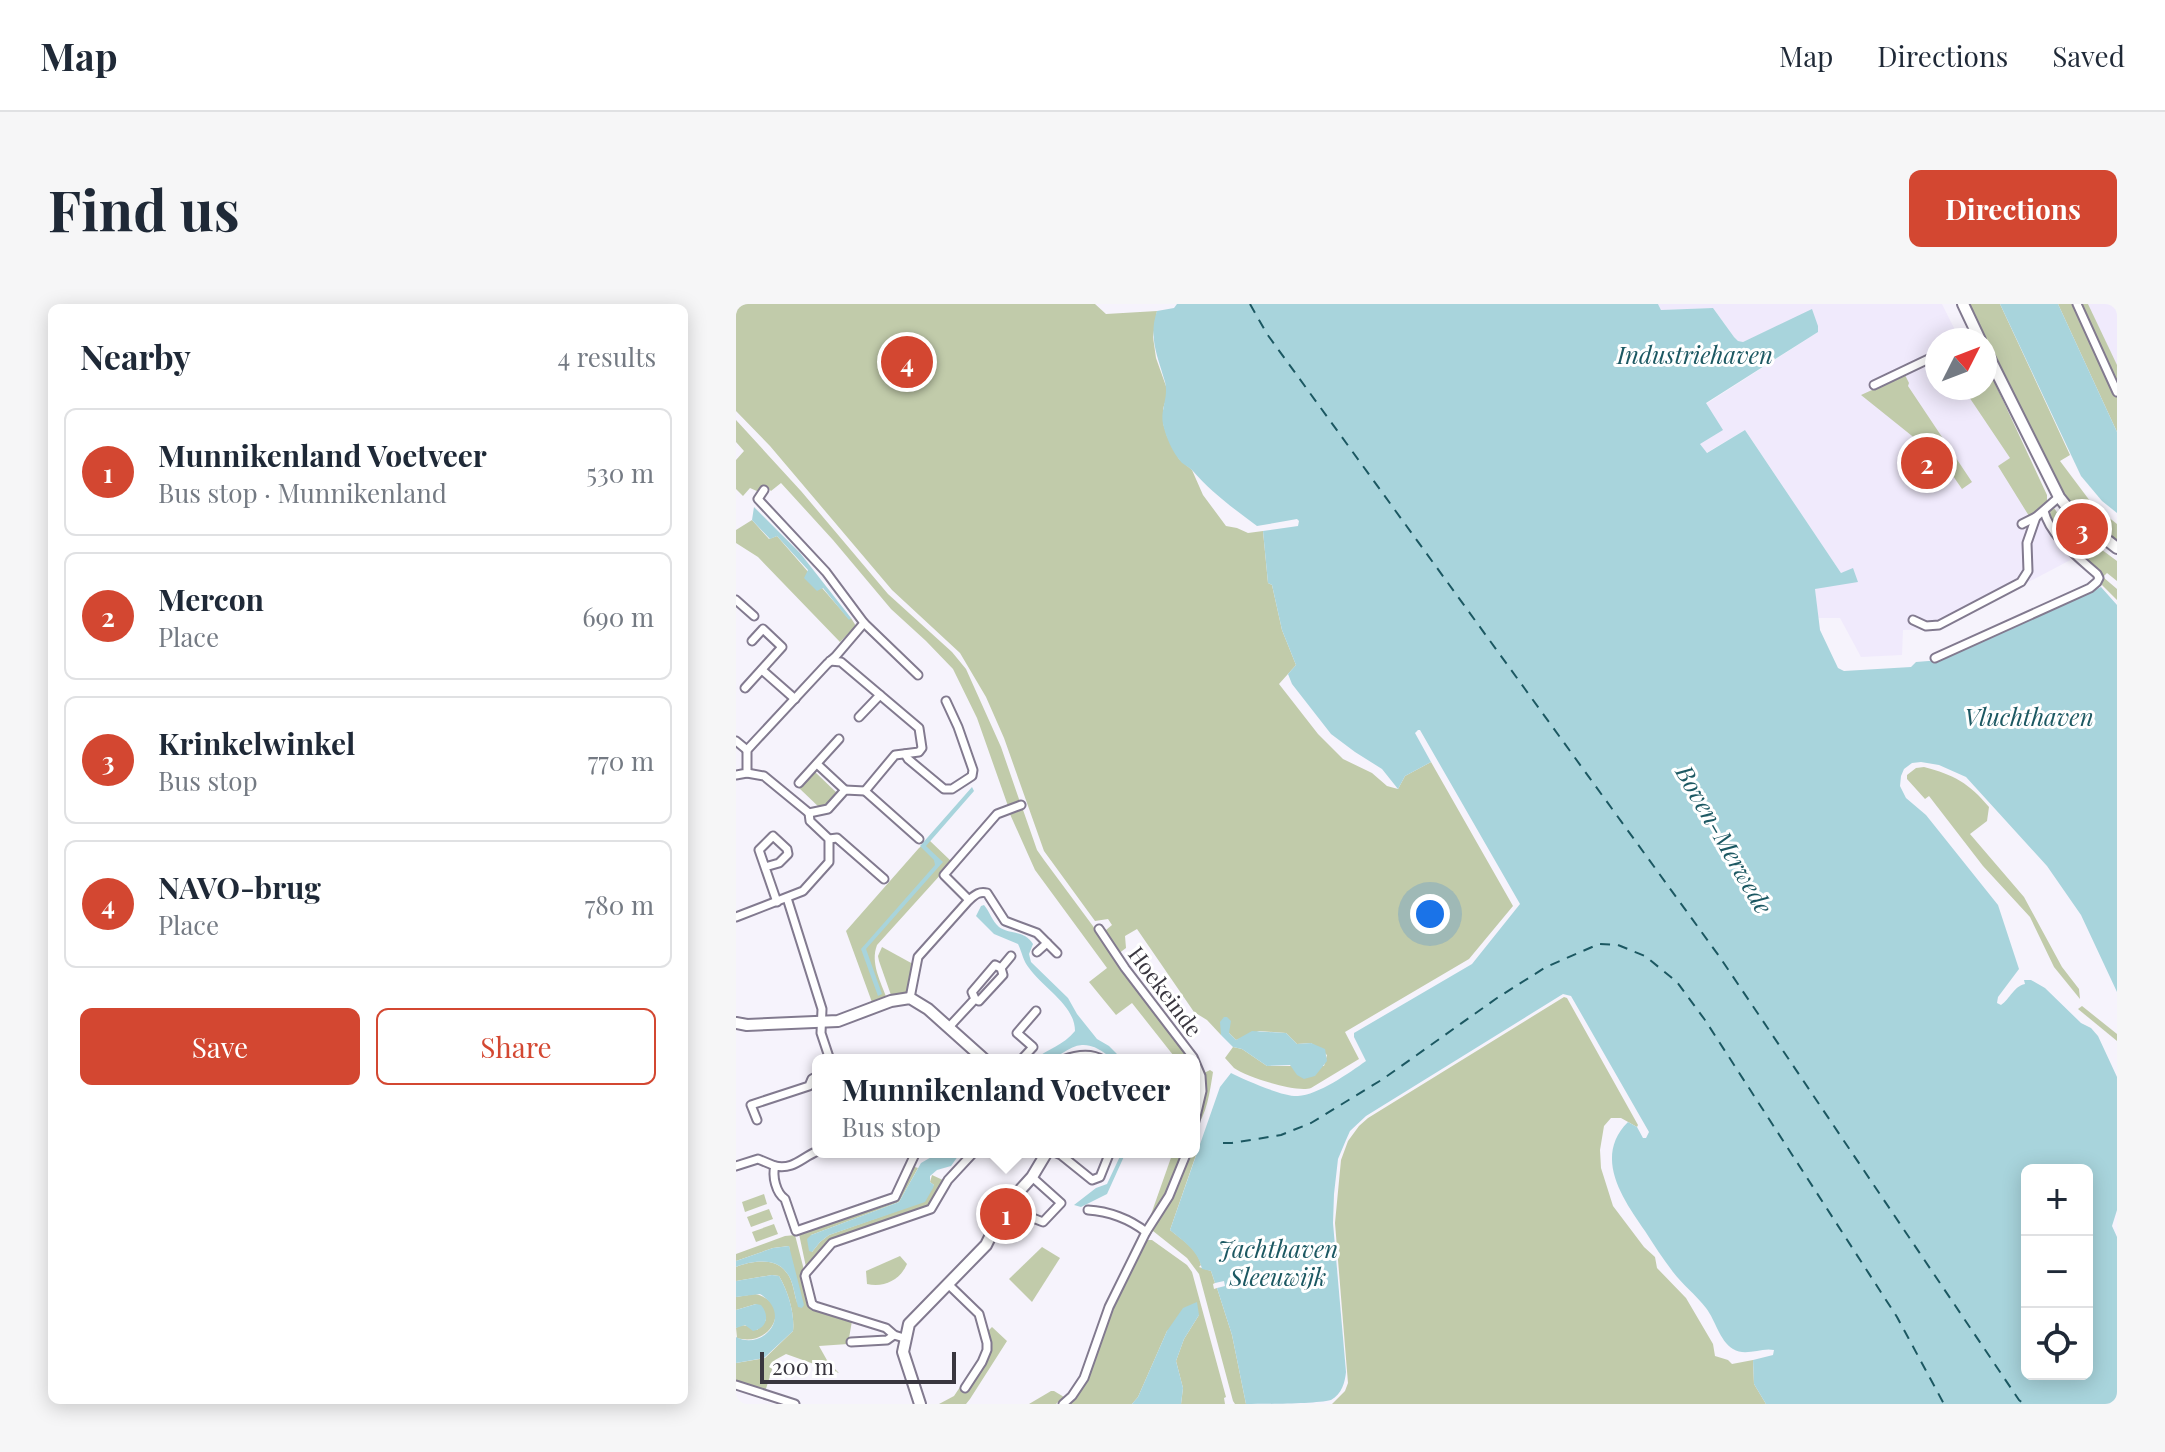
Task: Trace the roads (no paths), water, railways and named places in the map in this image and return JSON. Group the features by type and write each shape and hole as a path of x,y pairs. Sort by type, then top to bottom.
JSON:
{"street":[{"path":"1963,304 1972,328"},
{"path":"2077,304 2117,392"},
{"path":"1874,385 1925,361"},
{"path":"1997,373 2059,497 2071,512 2117,548"},
{"path":"764,490 758,499 826,572 864,623 918,675"},
{"path":"2022,524 2036,517 2059,497"},
{"path":"1935,658 2090,588 2097,582 2097,574 2054,531 2044,511"},
{"path":"1913,620 1926,626 1939,625 2021,582 2028,571 2027,543 2036,517"},
{"path":"736,600 754,616"},
{"path":"747,773 747,750 864,623"},
{"path":"745,688 782,647 763,629 752,641"},
{"path":"830,661 841,662 919,728 922,748 919,752 895,755 865,791"},
{"path":"762,670 795,699"},
{"path":"859,717 880,695"},
{"path":"905,754 944,789 952,789 970,780 973,770 946,701"},
{"path":"799,783 839,739"},
{"path":"736,741 747,750"},
{"path":"817,764 845,790 865,791 919,839"},
{"path":"736,775 764,776 809,813 810,821 829,839 829,862 803,891 736,917"},
{"path":"809,813 828,809 845,790"},
{"path":"969,900 944,875 997,814 1021,805"},
{"path":"765,867 779,863 788,854 787,849 773,836 759,850 777,902"},
{"path":"829,839 837,838 884,879"},
{"path":"910,998 918,957 978,893 987,893 1005,921 1030,929 1057,953"},
{"path":"787,898 820,1001 821,1033 828,1054"},
{"name":"Hoekeinde","path":"1099,929 1191,1054"},
{"path":"1037,952 1047,943"},
{"path":"1001,968 1011,956"},
{"path":"995,965 1001,968 1003,975 979,1001 975,999 972,992 975,987 995,965"},
{"path":"736,1023 838,1021 891,1001 910,998 928,1009 978,1054"},
{"path":"949,1027 975,999"},
{"path":"1027,1054 1033,1047 1017,1033 1036,1011"},
{"name":"Hoekeinde","path":"1200,1074 1200,1100"},
{"path":"757,1120 751,1105 809,1086 812,1079"},
{"path":"736,1166 758,1159 784,1168 801,1162 812,1153"},
{"path":"775,1166 773,1174 796,1231 895,1197 913,1158"},
{"path":"920,1404 899,1337 886,1328 815,1306 805,1276 832,1243 931,1209 948,1180 968,1158"},
{"path":"851,1342 899,1337 986,1245 1005,1207 1032,1177 1043,1158"},
{"path":"1065,1158 1092,1180 1100,1177 1108,1158"},
{"path":"1063,1404 1084,1378 1109,1307 1146,1232 1169,1196 1185,1158"},
{"path":"1005,1207 1043,1222 1061,1203 1032,1177"},
{"path":"1088,1210 1107,1213 1138,1225 1146,1232"},
{"path":"949,1285 979,1314 987,1343 982,1362 965,1388"},
{"path":"736,1385 795,1404"}],"water":[{"path":"1177,304 1658,304 1661,310 1713,308 1734,337 1743,342 1812,309 1818,332 1706,403 1723,430 1700,444 1707,453 1745,430 1841,573 1853,568 1858,582 1815,589 1820,630 1838,668 1844,671 1911,667 1916,662 1941,660 2101,587 2117,605 2117,992 2081,915 2047,866 1966,777 1939,765 1912,763 1904,769 1900,786 1906,798 1926,815 1998,905 2019,969 1998,997 1997,1003 2001,1005 2025,984 2024,980 2031,980 2045,988 2098,1036 2117,1077 2117,1210 2112,1226 2117,1237 2117,1404 1766,1404 1754,1384 1753,1360 1773,1355 1774,1350 1743,1352 1728,1345 1706,1308 1662,1257 1621,1192 1612,1163 1618,1135 1628,1122 1637,1127 1643,1138 1649,1132 1571,996 1563,994 1366,1116 1350,1131 1338,1159 1333,1223 1346,1372 1344,1384 1331,1400 1246,1404 1232,1335 1217,1288 1225,1286 1224,1281 1215,1283 1211,1271 1202,1269 1194,1251 1170,1230 1195,1158 1200,1158 1200,1144 1220,1087 1231,1073 1291,1096 1306,1095 1324,1088 1366,1061 1354,1033 1472,964 1520,904 1420,730 1415,733 1431,762 1405,776 1398,789 1382,769 1331,734 1292,684 1288,674 1296,665 1282,630 1272,585 1268,583 1263,531 1298,526 1299,521 1257,526 1182,463 1168,440 1163,424 1166,388 1155,347 1154,320 1157,311 1174,308"},
{"path":"2000,304 2058,304 2117,432 2117,513 2081,476"},
{"path":"754,507 800,553 851,618 849,620 823,588 817,591 804,578 808,570 777,536 770,539 752,520"},
{"path":"972,787 974,791 926,846 943,862 866,949 882,994 878,996 861,949 935,865 920,846"},
{"path":"984,905 999,927 1030,940 1033,944 1029,954 1031,962 1068,998 1097,1039 1117,1054 1105,1054 1094,1047 1082,1045 1060,1054 1043,1054 1071,1036 1075,1031 1074,1022 1064,1005 1027,965 1018,944 994,934 976,916"},
{"path":"1224,1017 1231,1021 1229,1033 1236,1040 1252,1031 1286,1033 1297,1044 1311,1043 1325,1049 1327,1061 1315,1076 1304,1079 1290,1065 1267,1066 1242,1049 1233,1047 1221,1035 1220,1022"},
{"path":"930,1158 957,1158 951,1166 937,1170 930,1176 930,1182 934,1185 925,1202 829,1235 812,1252 809,1251 807,1239 811,1235 899,1202 921,1163"},
{"path":"1119,1158 1123,1158 1107,1194 1081,1207 1074,1205 1096,1188 1107,1184"},
{"path":"789,1246 804,1305 802,1308 798,1307 790,1279 781,1267 762,1262 736,1267 736,1261 773,1248"},
{"path":"779,1276 788,1296 793,1331 764,1358 736,1363 736,1337 746,1340 764,1335 771,1329 774,1312 770,1302 760,1294 736,1297 736,1281"},
{"path":"1197,1302 1199,1315 1184,1339 1176,1361 1183,1388 1181,1404 1132,1404 1167,1331 1183,1308"},
{"path":"761,1305 766,1313 764,1324 753,1331 745,1325 736,1328 736,1310"}],"place":[{"name":"NAVO-brug","path":"907,362"},
{"name":"Mercon","path":"1927,463"},
{"name":"Krinkelwinkel","path":"2082,529"},
{"name":"Munnikenland Voetveer","path":"1006,1214"}],"water label":[{"name":"Industriehaven","path":"1695,354"},
{"name":"Vluchthaven","path":"2029,716"},
{"name":"Boven-Merwede","path":"1725,839"},
{"name":"Jachthaven Sleeuwijk","path":"1278,1262"}]}
